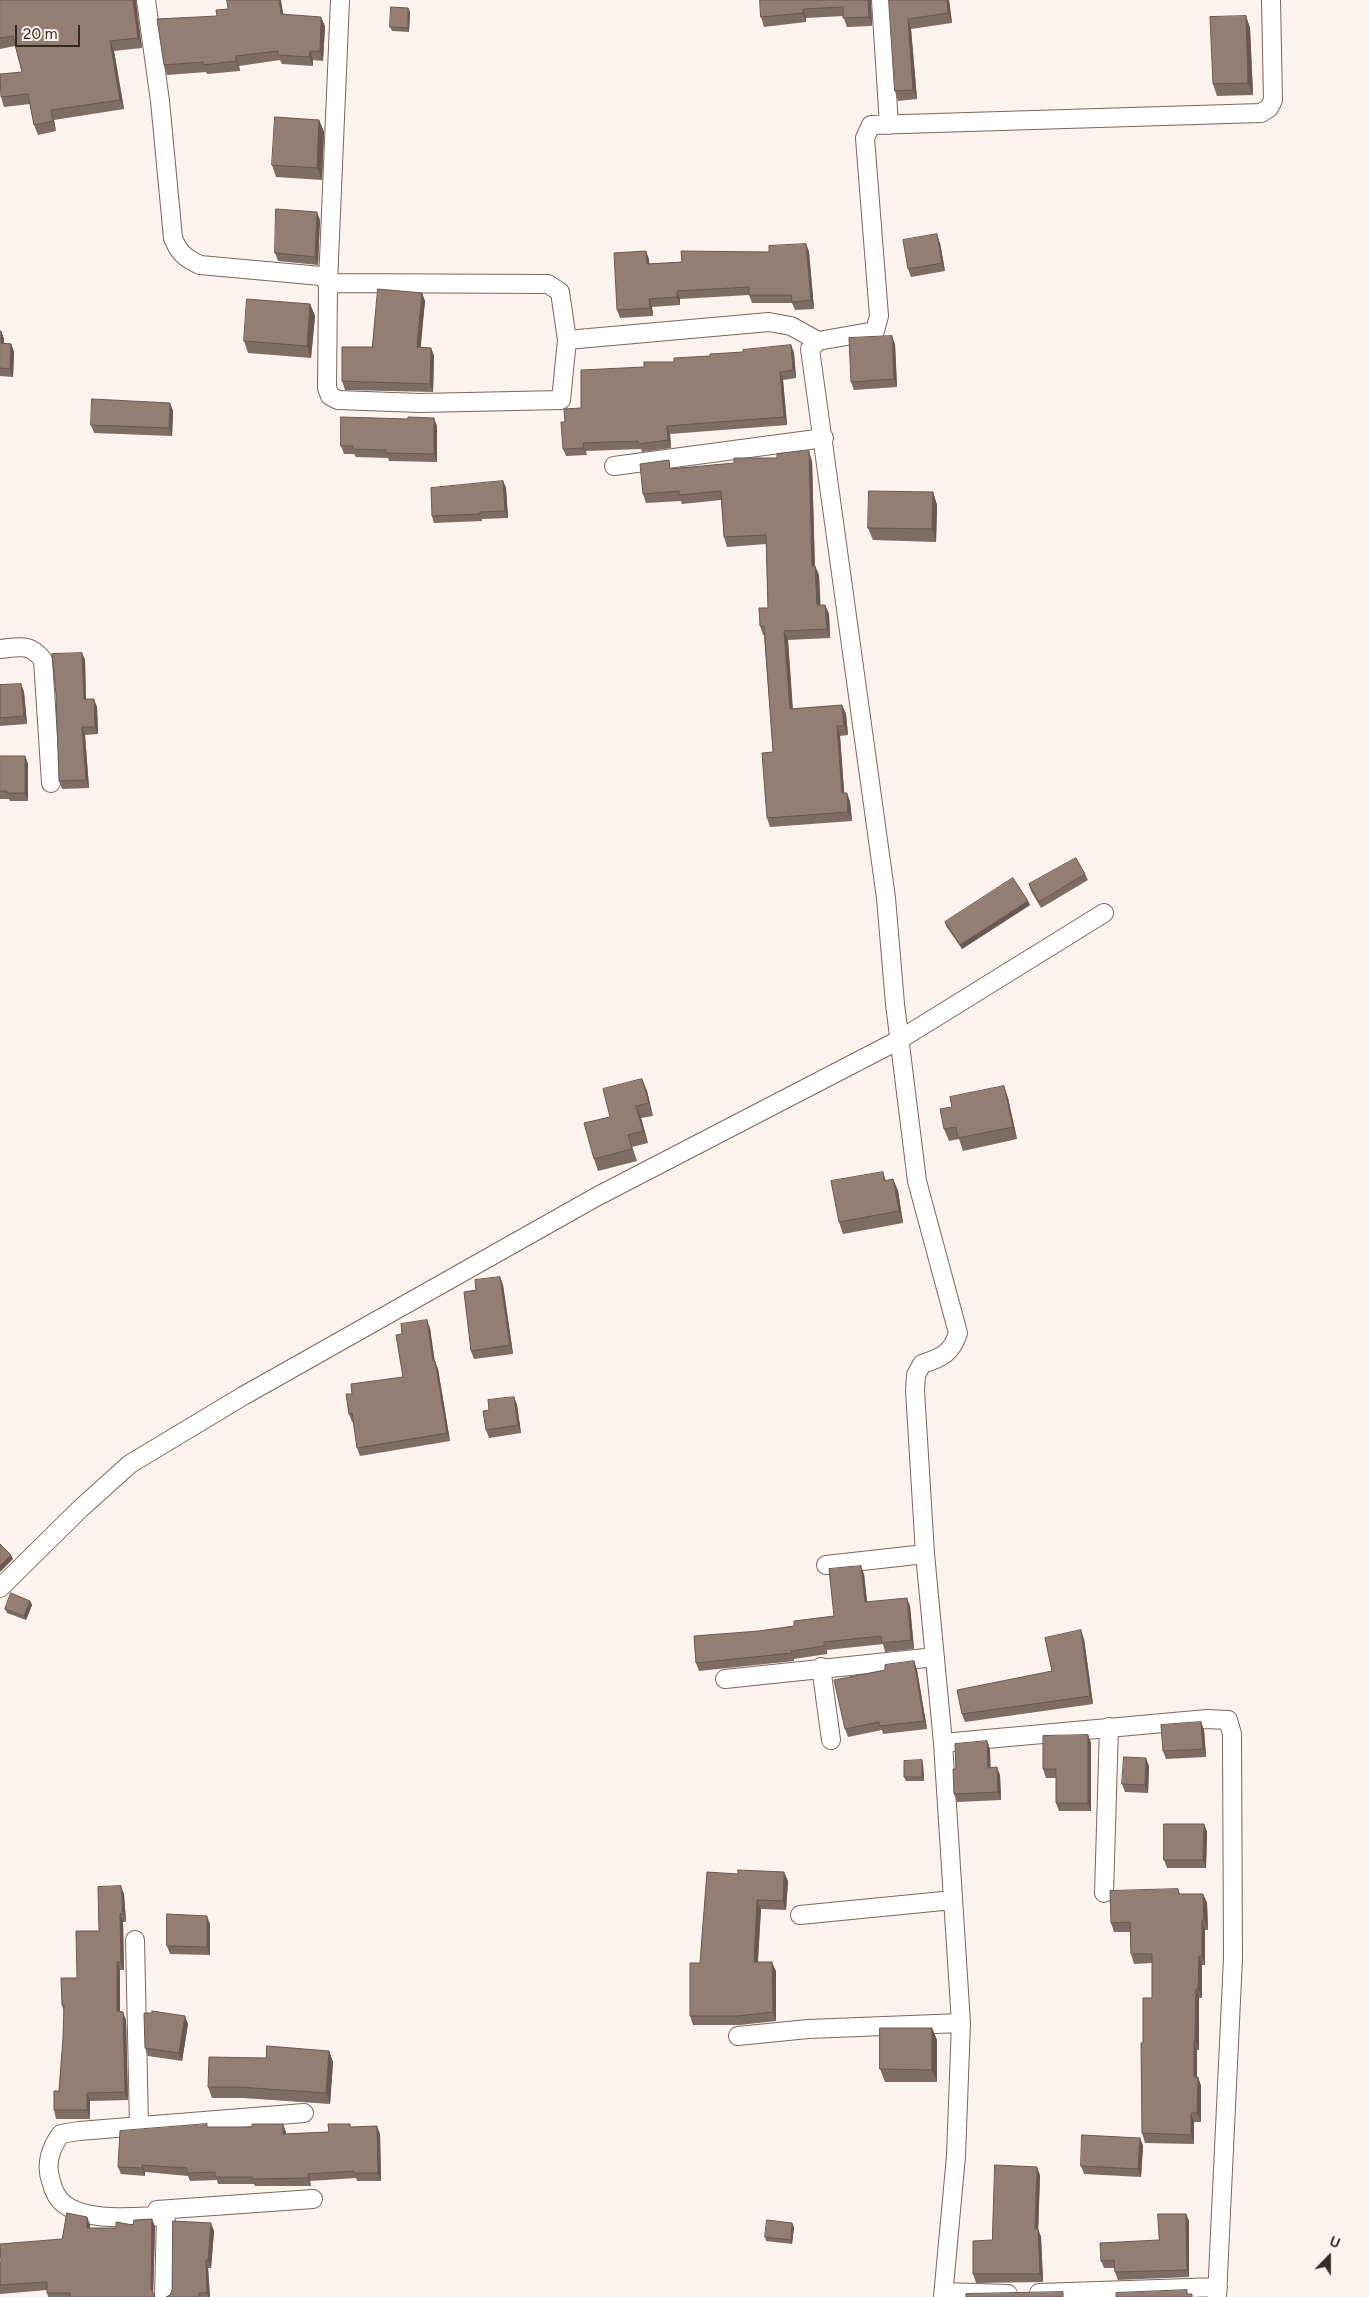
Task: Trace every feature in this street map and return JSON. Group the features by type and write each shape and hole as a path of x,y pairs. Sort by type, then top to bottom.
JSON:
{"street":[{"path":"146,0 160,101 173,238 183,256 200,265 320,276 328,283 548,284 560,292 567,340 561,400 420,403 338,400 330,396 327,388 328,283 340,0"},
{"path":"881,0 889,125"},
{"path":"943,1743 1207,1718 1228,1720 1232,1734 1233,1958 1218,2292 944,2294 956,2156 961,2022 943,1743 925,1554 917,1428 916,1375 922,1364 938,1359 954,1346 958,1333 917,1181 899,1040 886,898 824,438 810,349 818,341 875,331 879,316 865,138 871,125 1261,113 1269,108 1273,100 1271,0"},
{"path":"567,340 769,322 791,326 818,341"},
{"path":"614,466 824,438"},
{"path":"0,649 25,647 36,651 43,660 51,782"},
{"path":"0,1588 80,1509 130,1464 243,1396 596,1197 899,1040 1104,913"},
{"path":"826,1565 925,1554"},
{"path":"725,1679 821,1667 935,1657"},
{"path":"821,1667 831,1740"},
{"path":"1104,1892 1109,1727"},
{"path":"800,1915 953,1900"},
{"path":"135,1940 139,2126"},
{"path":"738,2036 808,2029 961,2022"},
{"path":"166,2216 105,2216 71,2209 62,2203 50,2179 48,2167 54,2144 61,2134 304,2113"},
{"path":"166,2216 157,2210 313,2199"},
{"path":"164,2297 166,2216"}],"building":[{"path":"0,0 133,0 138,38 110,41 120,100 51,110 53,121 34,125 28,94 1,97 0,74 22,72 13,36 0,38"},
{"path":"227,0 279,0 281,14 321,17 320,51 310,51 309,57 278,55 278,51 236,56 236,61 203,65 203,62 164,65 157,19 217,16 216,10 228,9"},
{"path":"760,0 868,0 869,17 843,18 843,7 803,9 803,13 761,17"},
{"path":"889,0 947,0 948,13 908,19 913,90 895,91"},
{"path":"391,7 408,8 408,28 390,27"},
{"path":"1246,16 1248,83 1213,84 1210,17"},
{"path":"275,117 319,120 317,168 272,165"},
{"path":"276,209 317,212 315,257 275,253"},
{"path":"937,234 942,263 908,269 903,240"},
{"path":"806,244 811,300 792,302 791,295 749,295 749,287 677,291 677,297 649,299 650,308 617,310 614,253 646,251 647,264 682,262 681,251 769,252 769,246"},
{"path":"378,289 422,293 417,347 431,348 430,384 342,381 342,347 372,347"},
{"path":"247,299 310,304 307,346 244,341"},
{"path":"0,331 1,343 11,344 10,369 0,368"},
{"path":"892,336 894,379 851,382 849,338"},
{"path":"791,345 793,370 780,372 784,417 667,426 668,440 639,444 638,441 583,443 584,448 563,449 561,422 565,422 564,409 581,408 581,370 644,367 644,362 674,362 674,358 710,356 710,354 743,352 743,350"},
{"path":"92,399 170,403 169,428 91,425"},
{"path":"341,417 434,418 434,454 386,453 386,450 353,449 353,446 341,446"},
{"path":"809,451 812,566 815,566 817,605 825,605 827,629 784,631 790,709 842,705 844,726 837,726 842,793 847,793 848,812 767,818 762,753 773,752 764,626 760,626 759,608 768,608 766,535 724,537 721,491 679,495 679,491 643,494 640,464 669,460 670,469 734,463 734,458 777,458 777,454"},
{"path":"503,481 505,511 432,516 431,488"},
{"path":"869,491 933,492 932,529 868,528"},
{"path":"82,653 84,699 94,699 95,727 82,727 86,780 59,781 56,694 52,654"},
{"path":"21,684 24,716 0,718 0,685"},
{"path":"0,756 25,756 25,793 0,791"},
{"path":"1076,858 1085,874 1039,902 1029,884"},
{"path":"1013,878 1028,901 960,945 945,922"},
{"path":"642,1079 649,1103 636,1106 643,1131 628,1135 632,1149 594,1159 584,1123 610,1117 603,1089"},
{"path":"1004,1086 1013,1127 958,1138 956,1127 944,1129 940,1109 952,1107 950,1097"},
{"path":"883,1172 884,1181 893,1179 899,1211 839,1222 831,1181"},
{"path":"500,1277 510,1345 471,1351 464,1292 476,1290 475,1280"},
{"path":"427,1320 447,1433 357,1448 352,1413 349,1414 346,1394 352,1394 351,1384 403,1377 396,1335 402,1334 401,1324"},
{"path":"514,1397 518,1425 486,1430 483,1411 489,1410 488,1400"},
{"path":"0,1544 11,1555 0,1566"},
{"path":"861,1566 865,1602 907,1598 911,1640 882,1643 881,1636 824,1642 824,1646 791,1651 792,1653 696,1663 694,1636 794,1626 794,1621 834,1616 829,1569"},
{"path":"11,1593 30,1601 24,1616 5,1609"},
{"path":"1081,1630 1090,1696 962,1714 957,1690 1052,1671 1045,1638"},
{"path":"914,1661 924,1721 880,1726 879,1722 845,1729 834,1680 885,1670 885,1665"},
{"path":"1201,1722 1203,1749 1163,1751 1161,1725"},
{"path":"1088,1735 1088,1803 1056,1803 1056,1769 1043,1769 1043,1736"},
{"path":"987,1741 988,1768 997,1767 998,1792 954,1794 955,1744"},
{"path":"1124,1757 1146,1758 1145,1785 1122,1784"},
{"path":"922,1760 922,1777 904,1777 904,1761"},
{"path":"1164,1824 1204,1824 1203,1860 1164,1860"},
{"path":"738,1870 784,1872 783,1901 757,1900 754,1962 772,1962 773,2012 737,2016 690,2016 690,1963 700,1963 707,1872 738,1874"},
{"path":"121,1886 123,1913 120,1914 121,1962 117,1962 117,2011 123,2012 125,2092 87,2093 87,2110 54,2110 54,2091 59,2091 63,2038 64,2005 62,2005 61,1978 77,1978 76,1931 99,1931 98,1887"},
{"path":"1178,1889 1179,1894 1203,1894 1202,1956 1199,1956 1194,2041 1194,2077 1198,2077 1197,2113 1191,2113 1191,2135 1142,2133 1141,2043 1143,2043 1143,1998 1152,1998 1152,1954 1131,1954 1130,1922 1111,1923 1110,1891"},
{"path":"167,1914 207,1916 207,1947 167,1946"},
{"path":"152,2011 185,2016 179,2053 145,2048 144,2013 152,2013"},
{"path":"880,2028 932,2028 932,2070 880,2069"},
{"path":"267,2046 329,2051 326,2093 239,2087 208,2087 209,2057 266,2058"},
{"path":"207,2124 207,2127 252,2127 252,2124 283,2124 283,2134 329,2132 328,2124 350,2124 350,2127 377,2126 378,2173 354,2173 354,2171 308,2174 308,2178 252,2179 252,2177 215,2177 215,2172 187,2173 187,2168 142,2165 142,2168 118,2167 120,2131"},
{"path":"1082,2135 1140,2138 1138,2169 1081,2166"},
{"path":"995,2165 1037,2167 1035,2229 1038,2229 1040,2274 973,2274 973,2241 992,2240"},
{"path":"67,2213 87,2217 87,2228 116,2228 116,2222 133,2225 134,2220 152,2219 151,2289 155,2297 70,2297 70,2293 47,2293 47,2282 0,2285 0,2244 62,2239"},
{"path":"1158,2214 1186,2214 1187,2270 1115,2272 1114,2260 1101,2261 1100,2243 1159,2240"},
{"path":"767,2220 792,2223 791,2240 765,2237"},
{"path":"173,2221 211,2223 208,2260 206,2260 207,2293 199,2293 199,2297 166,2297 170,2295 172,2290"},
{"path":"1187,2290 1187,2294 1192,2294 1192,2297 1116,2297 1116,2293"},
{"path":"1063,2292 1063,2297 966,2297 966,2294"}]}
